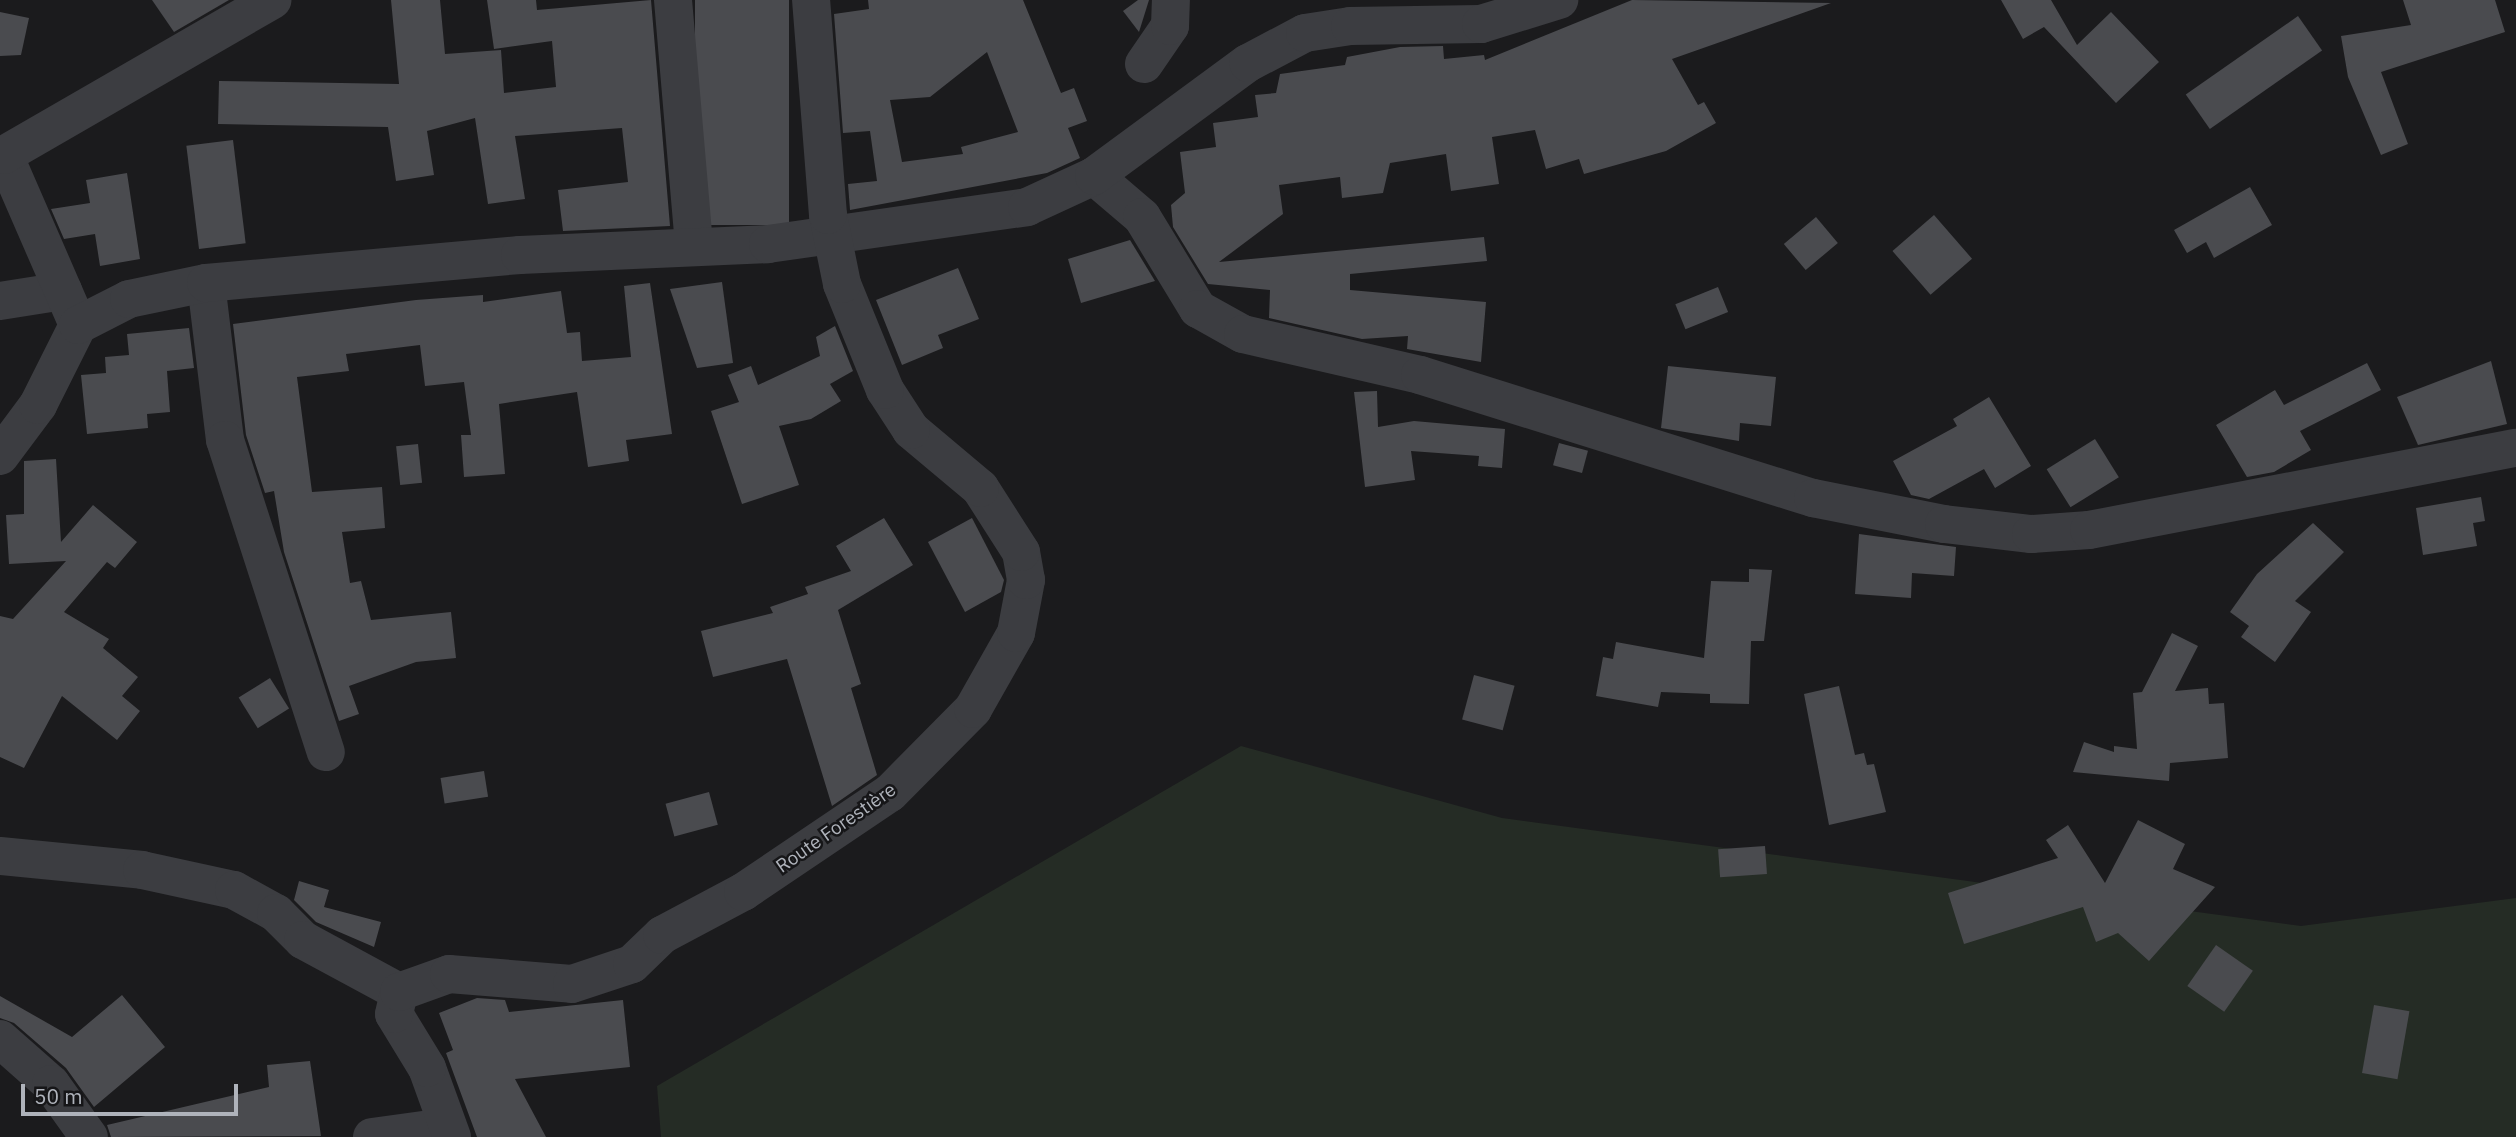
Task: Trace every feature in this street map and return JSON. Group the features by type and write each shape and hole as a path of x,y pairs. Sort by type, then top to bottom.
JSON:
{"street":[{"path":"0,456 38,405 71,308 4,155 273,0"},
{"path":"673,0 694,245"},
{"name":"Route Forestière","path":"400,992 449,974 572,984 632,964 662,935 743,892 890,793 942,744 998,671 1024,608 1021,552 980,488 911,430 885,390 842,284 811,0"},
{"path":"1144,64 1170,26 1171,0"},
{"path":"0,301 71,308 206,283 835,236 1027,207 1094,176 1248,63 1305,33 1363,13 1481,24 1559,0"},
{"path":"1094,176 1142,217 1198,309 1243,334 1420,375 1813,498 1944,524 2031,534 2089,530 2516,448"},
{"path":"206,283 225,440 326,752"},
{"path":"0,856 142,870 234,890 276,913 303,940 400,992 394,1014 428,1068 449,1132 372,1137"},
{"path":"0,1039 51,1084 89,1137"}],"shaded area":[{"path":"1241,746 1502,818 2301,926 2516,898 2516,1137 661,1137 657,1086"}],"building":[{"path":"152,0 229,0 174,32"},
{"path":"391,0 440,0 445,54 501,50 504,93 556,87 552,41 494,49 487,0 536,0 537,10 651,0 670,226 563,231 558,190 628,182 622,128 515,136 525,199 488,204 475,118 427,131 434,175 396,181 388,127 218,124 219,81 399,84"},
{"path":"695,0 789,0 789,225 695,225"},
{"path":"868,0 1023,0 1061,93 1074,88 1087,121 1068,128 1080,158 1047,173 850,210 848,184 877,181 870,131 843,133 834,14 869,9","holes":["987,52 1018,132 961,147 963,154 902,162 890,100 930,97"]},
{"path":"1138,0 1149,0 1139,32 1123,11"},
{"path":"1632,0 1831,3 1672,59 1698,105 1704,102 1716,123 1666,151 1584,174 1579,159 1546,169 1535,130 1492,137 1499,184 1451,191 1446,154 1390,163 1383,193 1342,198 1340,177 1279,185 1283,214 1219,262 1484,237 1487,261 1350,274 1350,290 1486,302 1481,362 1407,349 1408,336 1362,339 1269,318 1270,290 1208,284 1173,227 1171,205 1185,193 1180,152 1216,147 1213,123 1258,117 1255,95 1276,93 1280,74 1345,65 1347,57 1400,47 1443,46 1444,59 1484,55 1485,60"},
{"path":"2001,0 2051,0 2077,45 2111,12 2159,62 2116,103 2044,27 2023,39"},
{"path":"2403,0 2495,0 2505,32 2381,72 2408,144 2381,155 2348,77 2341,36 2411,25"},
{"path":"0,12 29,18 21,55 0,56"},
{"path":"2298,16 2322,50 2210,129 2186,95"},
{"path":"233,140 246,243 199,249 186,146"},
{"path":"127,173 140,259 100,266 95,234 64,239 51,209 90,203 86,180"},
{"path":"2250,187 2272,225 2214,258 2206,242 2187,253 2174,230"},
{"path":"1934,215 1972,259 1931,295 1892,251"},
{"path":"1816,217 1838,243 1806,270 1784,244"},
{"path":"1130,240 1155,281 1081,303 1068,259"},
{"path":"958,268 979,319 938,335 943,348 902,365 876,300"},
{"path":"722,282 733,363 697,368 670,289"},
{"path":"650,283 672,434 626,440 629,461 588,467 577,392 499,404 505,474 464,477 461,435 471,435 464,382 425,386 420,345 346,354 349,371 297,377 312,492 382,487 385,528 342,532 350,583 361,581 371,620 451,612 456,658 416,662 349,686 359,714 339,721 284,552 274,491 265,493 246,435 233,324 416,300 483,295 483,302 561,291 567,333 580,332 582,361 631,357 624,286"},
{"path":"1718,287 1728,312 1685,329 1675,304"},
{"path":"835,326 853,371 830,384 841,401 811,419 779,426 799,485 742,504 711,411 739,402 728,375 751,366 758,385 820,356 816,337"},
{"path":"189,328 194,368 167,371 170,412 147,414 148,428 87,434 81,375 106,373 105,357 129,355 127,334"},
{"path":"2491,361 2507,424 2418,445 2397,397"},
{"path":"2367,363 2381,390 2300,431 2311,450 2274,472 2247,477 2216,425 2275,390 2284,405"},
{"path":"1668,366 1776,377 1771,426 1740,423 1739,441 1661,428"},
{"path":"1377,391 1378,427 1414,421 1505,429 1502,468 1478,466 1479,456 1411,451 1415,480 1365,487 1354,392"},
{"path":"1989,397 2031,466 1995,488 1984,469 1929,499 1911,495 1893,461 1957,426 1953,419"},
{"path":"2095,439 2119,477 2071,507 2047,469"},
{"path":"1559,443 1588,451 1582,473 1553,465"},
{"path":"418,444 422,483 400,485 396,446"},
{"path":"56,459 61,542 93,505 137,542 115,568 107,562 64,612 109,639 103,648 138,677 122,696 140,711 117,740 62,696 24,768 0,757 0,616 13,619 66,561 9,564 6,515 24,514 24,461"},
{"path":"2481,497 2485,521 2473,523 2477,546 2423,555 2416,508"},
{"path":"884,518 913,565 838,610 861,684 851,688 877,775 832,806 787,659 713,677 701,631 773,613 770,607 808,594 805,587 851,571 836,546"},
{"path":"972,518 1004,580 1001,592 965,612 928,542"},
{"path":"2313,523 2344,552 2295,601 2311,612 2275,662 2241,637 2249,626 2230,612 2257,574"},
{"path":"1859,534 1956,547 1954,576 1912,573 1911,598 1855,594"},
{"path":"1749,569 1772,570 1764,641 1751,641 1749,704 1710,703 1710,694 1661,692 1658,707 1596,696 1603,657 1613,659 1616,642 1704,658 1711,581 1749,582"},
{"path":"2172,633 2198,646 2175,691 2208,688 2209,704 2224,703 2228,758 2170,763 2169,781 2073,772 2084,742 2114,752 2114,746 2137,749 2133,693 2142,692"},
{"path":"1474,675 1515,686 1503,730 1462,719"},
{"path":"270,678 289,709 258,728 239,698"},
{"path":"1839,686 1855,755 1864,753 1867,765 1874,764 1886,812 1829,825 1804,694"},
{"path":"484,771 488,797 445,804 441,778"},
{"path":"709,792 718,825 674,836 666,804"},
{"path":"2138,820 2185,844 2173,869 2215,887 2149,961 2118,933 2096,942 2083,907 1964,944 1948,893 2058,858 2046,840 2068,825 2105,883"},
{"path":"1765,846 1767,874 1720,877 1718,849"},
{"path":"299,881 329,890 324,907 381,922 374,947 316,922 294,900"},
{"path":"2216,945 2253,971 2224,1012 2187,986"},
{"path":"122,995 165,1047 94,1107 66,1068 14,1023 0,1018 0,996 72,1037"},
{"path":"477,998 505,1000 509,1012 623,1000 630,1067 515,1079 546,1137 477,1137 446,1053 453,1050 439,1013"},
{"path":"2374,1005 2409,1011 2397,1079 2362,1073"},
{"path":"310,1061 321,1136 111,1137 107,1125 269,1087 267,1065"}]}
